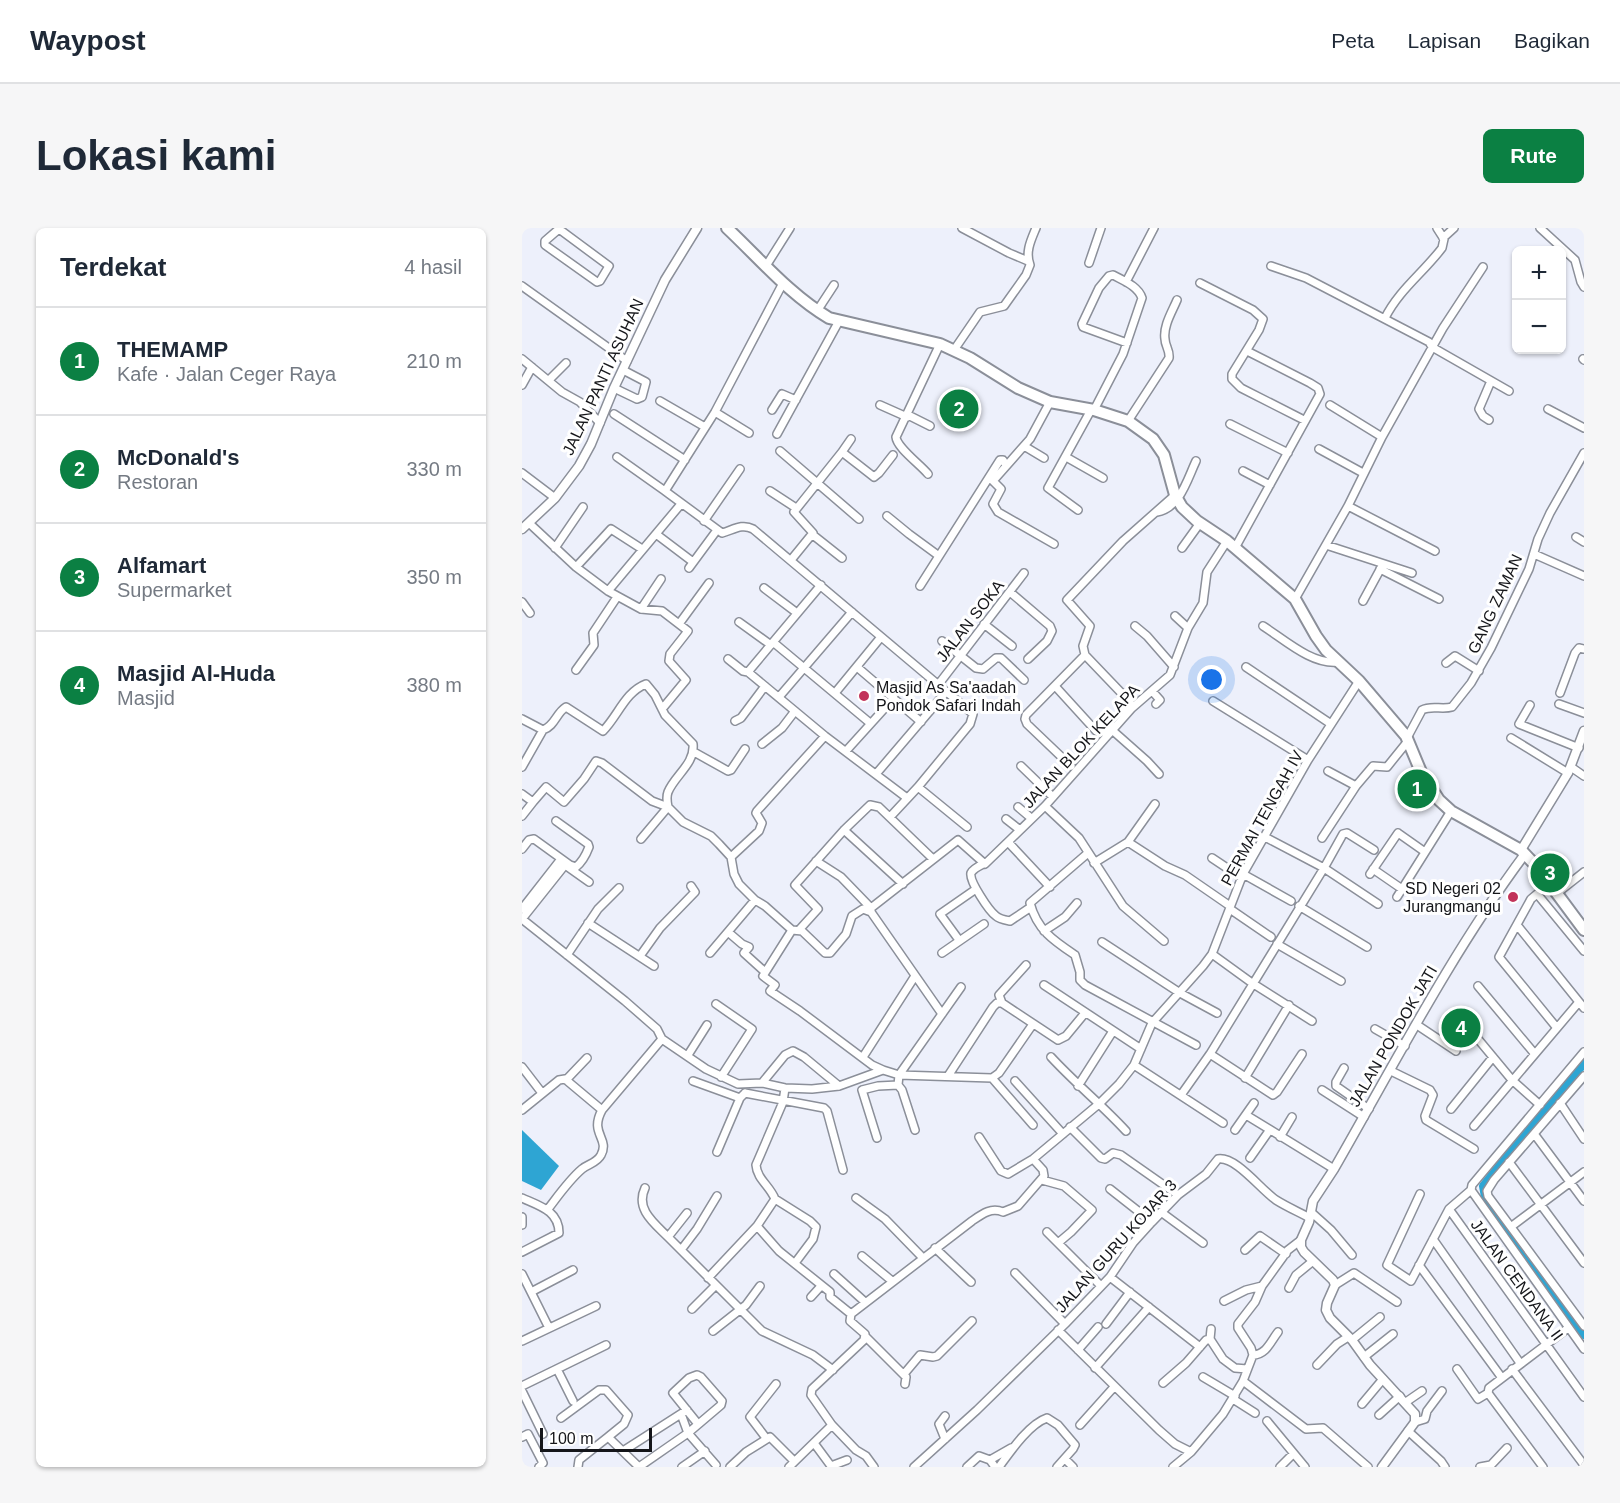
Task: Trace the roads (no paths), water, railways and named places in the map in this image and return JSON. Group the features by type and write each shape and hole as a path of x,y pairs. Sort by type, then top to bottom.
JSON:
{"main road":[{"path":"728,228 783,283 817,310 839,321 940,344 1018,388 1050,402 1092,410 1128,421 1153,439 1159,447 1178,497 1188,514 1231,545 1295,599 1316,636 1338,662 1359,681 1406,737 1430,788 1451,811 1523,852 1584,930"}],"street":[{"path":"560,228 609,266 600,281 597,282 545,245 544,242 560,228"},
{"name":"JALAN PANTI ASUHAN","path":"525,526 555,498 579,466 665,280 697,228"},
{"path":"766,266 790,228"},
{"path":"962,228 1028,261"},
{"path":"954,350 980,312 1006,304 1030,268 1029,246 1036,228"},
{"path":"1089,263 1101,228"},
{"path":"1126,282 1154,228"},
{"path":"1385,318 1392,303 1435,258 1443,244 1443,238 1437,228"},
{"path":"1443,238 1454,228"},
{"path":"1540,228 1575,260 1584,287"},
{"path":"1271,266 1306,278 1385,318 1509,391"},
{"path":"1295,599 1348,506 1382,437 1432,347 1483,267"},
{"path":"1078,510 1049,490 1048,485 1124,354 1142,298 1139,291 1113,275 1107,277 1082,324 1083,327 1127,343"},
{"path":"665,491 715,412 783,283"},
{"path":"1200,283 1253,310 1263,319 1263,324 1232,374 1235,383 1304,420"},
{"path":"817,310 834,285"},
{"path":"522,286 627,360"},
{"path":"1128,421 1170,355 1164,330 1177,300"},
{"path":"777,434 839,321"},
{"path":"928,474 896,441 940,344"},
{"name":"JALAN BLOK KELAPA","path":"983,864 987,863 1045,806 1112,730 1170,675 1188,628 1203,603 1207,572 1231,545 1270,485 1320,394 1318,388 1247,351"},
{"path":"522,359 562,392 580,402 600,423"},
{"path":"549,380 567,363"},
{"path":"522,385 532,367"},
{"path":"614,388 637,399 642,397 646,382 623,370"},
{"path":"1489,420 1479,409 1491,381"},
{"path":"772,410 782,394 796,400"},
{"path":"660,400 705,427"},
{"path":"1050,402 1024,446 993,481 1001,489 994,500 998,512 1054,544"},
{"path":"880,405 930,426"},
{"path":"1330,405 1382,437"},
{"path":"1548,409 1584,428"},
{"path":"715,412 749,433"},
{"path":"614,414 685,460"},
{"path":"1230,424 1288,453"},
{"path":"842,558 813,535 812,530 795,516 794,512 851,439"},
{"path":"1024,446 1044,458"},
{"path":"1319,449 1363,473"},
{"path":"780,451 859,519"},
{"path":"842,452 874,477 879,474 892,455"},
{"name":"GANG ZAMAN","path":"1406,737 1422,710 1446,709 1452,706 1479,671 1528,569 1550,513 1584,453"},
{"path":"617,457 717,531 722,533 740,526 748,526 971,711 974,718 918,787 890,817"},
{"path":"1066,457 1103,478"},
{"path":"920,586 1000,460 1003,460 1006,465"},
{"path":"1055,686 1099,732 1105,730 1128,707 1130,702 1128,699 1085,655 1083,646 1090,626 1068,602 1068,597 1123,541 1162,506 1178,497 1196,461"},
{"path":"704,521 740,469"},
{"path":"1243,471 1270,485"},
{"path":"522,473 555,498"},
{"path":"770,491 796,508"},
{"path":"608,591 681,504"},
{"path":"1348,506 1435,551"},
{"path":"555,548 583,507"},
{"path":"887,516 939,556"},
{"path":"1182,548 1200,523"},
{"path":"525,526 617,597 640,609 662,612 688,631 670,654 669,661 686,680 662,709"},
{"path":"576,567 611,529 642,549"},
{"path":"656,534 691,565 717,531"},
{"path":"791,560 813,535"},
{"path":"1576,537 1584,542"},
{"path":"1326,545 1382,566 1412,573"},
{"path":"1534,554 1584,576"},
{"path":"1382,566 1439,599"},
{"path":"1363,601 1382,566"},
{"name":"JALAN SOKA","path":"938,685 1024,573"},
{"path":"640,609 661,579"},
{"path":"679,624 709,583"},
{"path":"748,672 821,585"},
{"path":"764,588 797,613"},
{"path":"1010,591 1050,626 1052,631 1047,641 1028,659"},
{"path":"576,670 594,645 593,633 617,597"},
{"path":"522,602 530,613"},
{"path":"779,697 852,612"},
{"path":"1175,616 1188,628"},
{"path":"739,622 805,668 870,723"},
{"path":"984,624 1012,646"},
{"path":"1135,626 1147,636 1174,667"},
{"path":"1263,626 1315,659 1330,663 1338,662"},
{"path":"835,693 881,637"},
{"path":"942,641 976,669 983,669 996,658 1000,658 1024,680"},
{"path":"1560,693 1575,653 1579,648 1584,649"},
{"path":"1071,766 1027,724 1025,719 1026,715 1085,655"},
{"path":"1446,663 1455,656 1479,671"},
{"path":"728,660 748,672 825,736 907,798"},
{"path":"857,667 921,722"},
{"path":"1246,667 1330,724"},
{"name":"PERMAI TENGAH IV","path":"979,1137 1005,1174 1033,1159 1116,1087 1134,1065 1152,1023 1212,954 1242,876 1308,760 1359,681"},
{"path":"522,767 543,730 552,726 566,707 603,731 623,703 640,686 646,684 669,720 693,744 694,752 667,792 668,807 641,839"},
{"path":"735,721 741,718 765,686"},
{"path":"1152,691 1161,700 1156,704"},
{"path":"876,774 946,692"},
{"path":"846,751 894,698"},
{"path":"1212,701 1308,760"},
{"path":"1558,704 1584,713"},
{"path":"1530,705 1519,724 1579,748"},
{"path":"762,744 782,728 795,711"},
{"path":"522,719 543,730"},
{"path":"1112,730 1159,774"},
{"name":"JALAN PONDOK JATI","path":"1301,1240 1315,1198 1445,976 1523,852 1570,770 1584,731"},
{"path":"730,857 759,831 762,823 756,813 825,736"},
{"path":"1322,838 1372,766 1387,767 1406,737"},
{"path":"1511,738 1584,776"},
{"path":"694,752 728,771 745,749"},
{"path":"522,816 546,787 564,802 596,761 602,763 652,801 668,807 683,822 711,836 730,857 739,884 755,900 827,954 846,934 852,916 863,909 871,910 958,840 983,864 971,874 976,889 995,915 1010,921 1031,907"},
{"path":"1021,766 1053,796"},
{"path":"1328,771 1356,786"},
{"path":"918,787 968,827"},
{"path":"522,794 533,802"},
{"path":"915,1130 898,1080 770,992 775,985 763,976 795,930 817,910 795,885 844,830 872,804 879,807 933,859"},
{"path":"1094,863 1128,842 1155,804"},
{"path":"1045,806 1076,834 1123,906 1164,941"},
{"path":"1018,807 1032,818"},
{"path":"1397,897 1451,811"},
{"path":"1006,819 1020,830"},
{"path":"522,849 529,840 534,839 576,867 589,847 584,840 556,820"},
{"path":"844,830 903,884"},
{"path":"1181,1095 1210,1054 1344,832 1374,850"},
{"path":"1402,890 1371,872 1398,833 1425,852"},
{"path":"1265,837 1323,867 1378,904"},
{"path":"1008,842 1050,887"},
{"path":"1128,842 1165,866 1185,875 1270,937"},
{"path":"1088,852 1030,903 1044,931 1052,940 1075,956 1080,980 1085,985 1196,1045"},
{"path":"1212,858 1291,901"},
{"path":"522,909 561,859"},
{"path":"816,861 841,877 871,910 942,1014"},
{"path":"589,882 565,865 522,919 651,1023 662,1040 743,1091"},
{"path":"1556,894 1584,872"},
{"path":"1549,884 1531,899 1500,959 1557,1028"},
{"path":"640,956 659,929 694,893 695,890 691,886"},
{"path":"567,955 598,909 620,888"},
{"path":"959,940 940,914 976,889"},
{"path":"1538,895 1584,951"},
{"path":"710,953 755,900"},
{"path":"1044,931 1065,917 1077,903"},
{"path":"1299,906 1367,947"},
{"path":"588,923 654,966"},
{"path":"942,953 984,924"},
{"path":"1474,1126 1534,1053 1582,1005 1517,925"},
{"path":"728,932 749,947 744,953 765,972"},
{"path":"1102,942 1180,993 1217,1013"},
{"path":"1277,944 1341,981"},
{"path":"1212,954 1252,983 1312,1021"},
{"path":"1002,1003 999,995 1026,964"},
{"path":"863,1058 915,976"},
{"path":"1044,985 1141,1049"},
{"path":"1478,986 1534,1053"},
{"path":"898,1080 961,987"},
{"path":"948,1076 997,1002 1002,1003 1053,1038 1061,1040 1084,1013"},
{"path":"716,1004 752,1029 721,1077"},
{"path":"1245,1078 1289,1005"},
{"path":"1463,1021 1512,1080 1538,1103"},
{"path":"877,1138 862,1090 898,1080 948,1076 992,1078 999,1073 1033,1023"},
{"path":"688,1055 707,1025"},
{"path":"1417,1025 1456,1051"},
{"path":"1376,1029 1405,1046"},
{"path":"1078,1086 1113,1031"},
{"path":"550,1211 577,1174 599,1158 602,1153 602,1138 597,1120 662,1040"},
{"path":"717,1152 743,1091 762,1083 785,1055 793,1051 804,1057 839,1086"},
{"path":"1420,1194 1387,1265 1411,1281 1449,1209 1471,1190 1472,1185 1538,1103 1584,1052"},
{"path":"1210,1054 1275,1095 1302,1054"},
{"path":"1051,1057 1126,1131"},
{"path":"1451,1109 1493,1057"},
{"path":"566,1080 587,1058"},
{"path":"1134,1065 1223,1123"},
{"path":"522,1068 542,1093"},
{"path":"1344,1068 1336,1086 1366,1113"},
{"path":"762,1083 785,1088 812,1089 839,1086 883,1070"},
{"path":"1391,1071 1430,1090 1433,1095 1425,1120 1474,1149"},
{"path":"1584,1076 1535,1135 1509,1162 1487,1191 1488,1196 1584,1326"},
{"path":"992,1078 1032,1125"},
{"path":"522,1110 559,1080 566,1080 603,1110"},
{"path":"693,1081 783,1102 818,1106 827,1111 843,1170"},
{"path":"1015,1081 1063,1134"},
{"path":"785,1088 783,1102 756,1165 758,1175 772,1191 775,1199 816,1227 813,1239 795,1263"},
{"path":"1323,1090 1366,1113"},
{"path":"1235,1130 1254,1103"},
{"path":"1560,1103 1583,1136"},
{"path":"1246,1115 1334,1169"},
{"path":"1280,1137 1292,1118"},
{"path":"1070,1127 1101,1158 1105,1159 1113,1153 1121,1155 1178,1195"},
{"path":"1250,1158 1269,1131"},
{"path":"1535,1135 1584,1201"},
{"name":"JALAN GURU KOJAR 3","path":"914,1467 1065,1324 1110,1276 1133,1243 1161,1212 1221,1158 1244,1172 1263,1191 1277,1200 1311,1215"},
{"path":"904,1384 906,1379 904,1374 850,1321 851,1314 922,1257 988,1211 996,1209 1003,1212 1018,1206 1042,1180 1045,1173 1033,1159"},
{"path":"1509,1162 1584,1263"},
{"path":"1512,1226 1584,1172"},
{"path":"1042,1180 1064,1186 1092,1210 1058,1243"},
{"path":"645,1188 641,1198 643,1207 654,1222 739,1310 762,1331 813,1354 833,1370"},
{"path":"1110,1189 1152,1222"},
{"path":"1471,1190 1584,1349"},
{"path":"681,1250 717,1196"},
{"path":"522,1198 550,1211 558,1225 559,1233 522,1252"},
{"path":"856,1198 885,1219 922,1257"},
{"path":"708,1278 757,1226 775,1199"},
{"name":"JALAN CENDANA II","path":"1449,1209 1584,1397"},
{"path":"1161,1212 1203,1243"},
{"path":"668,1237 687,1213"},
{"path":"1311,1215 1331,1230 1352,1255"},
{"path":"522,1217 522,1225"},
{"path":"757,1226 779,1251 830,1292 830,1297 851,1314"},
{"path":"1047,1232 1101,1286"},
{"path":"1245,1250 1260,1236 1286,1254"},
{"path":"1433,1239 1520,1363"},
{"path":"1173,1467 1191,1452 1234,1398 1253,1355 1238,1324 1286,1254 1301,1240"},
{"path":"1301,1240 1301,1247 1333,1280 1335,1285"},
{"path":"935,1248 970,1282"},
{"path":"862,1256 892,1281"},
{"path":"1289,1288 1296,1275 1313,1261"},
{"path":"1419,1265 1502,1378"},
{"path":"531,1292 573,1270"},
{"path":"1397,1302 1354,1273 1335,1285 1326,1310 1330,1318 1415,1414 1415,1422"},
{"path":"522,1274 549,1328"},
{"path":"834,1274 865,1302"},
{"path":"1015,1274 1065,1324"},
{"path":"1110,1276 1200,1347"},
{"path":"692,1309 716,1285"},
{"path":"713,1331 746,1305 760,1286"},
{"path":"811,1297 821,1286"},
{"path":"1224,1301 1238,1293 1262,1286"},
{"path":"1077,1350 1102,1326 1130,1292"},
{"path":"522,1341 597,1306"},
{"path":"1095,1368 1149,1307"},
{"path":"1317,1365 1337,1344 1350,1339 1380,1317"},
{"path":"904,1374 920,1355 937,1356 972,1321"},
{"path":"1457,1370 1478,1399 1488,1393 1489,1388 1512,1369 1568,1328"},
{"path":"1211,1329 1210,1339 1223,1359 1235,1368 1247,1369"},
{"path":"1058,1330 1175,1444 1191,1452"},
{"path":"1253,1355 1264,1351 1278,1332"},
{"path":"1364,1357 1393,1334"},
{"path":"866,1337 859,1347 811,1392 812,1399 832,1425 858,1452 866,1456 874,1467"},
{"path":"1163,1383 1186,1364 1206,1340 1210,1339"},
{"path":"543,1434 522,1389 606,1345"},
{"path":"557,1369 573,1401"},
{"path":"1512,1369 1584,1465"},
{"path":"608,1437 639,1467 688,1433 721,1405 722,1401 697,1375 689,1378 673,1394 684,1412 698,1424"},
{"path":"1203,1377 1255,1413"},
{"path":"1362,1404 1383,1379"},
{"path":"1243,1381 1306,1429 1323,1428 1368,1467"},
{"path":"766,1438 750,1417 776,1384"},
{"path":"1080,1425 1114,1387"},
{"path":"561,1418 599,1390 606,1390 628,1415 624,1424 579,1460 578,1467"},
{"path":"1379,1415 1403,1399 1422,1391"},
{"path":"1382,1467 1415,1422 1425,1419 1427,1411 1442,1391"},
{"path":"1488,1393 1543,1467"},
{"path":"684,1412 688,1433 716,1465"},
{"path":"624,1451 684,1412"},
{"path":"945,1416 939,1424 945,1439"},
{"path":"968,1467 979,1456 990,1460 997,1467 1040,1420 1047,1418 1058,1425 1075,1445 1057,1467"},
{"path":"1267,1421 1305,1467"},
{"path":"730,1467 746,1452 770,1437 775,1440 791,1464 832,1425"},
{"path":"1408,1431 1442,1461 1445,1467"},
{"path":"522,1437 528,1434 541,1465"},
{"path":"814,1443 831,1466 847,1460"},
{"path":"990,1460 1013,1447"},
{"path":"1479,1467 1491,1465 1507,1448"},
{"path":"682,1467 705,1451"},
{"path":"1280,1467 1293,1454"},
{"path":"1065,1459 1073,1467"}],"water":[{"path":"522,1130 559,1166 541,1190 522,1181"}],"waterway":[{"path":"1584,1064 1531,1125 1483,1186 1489,1204 1584,1335"}],"place":[{"name":"McDonald's","path":"959,409"},
{"name":"Masjid As Sa'aadah Pondok Safari Indah","path":"864,696"},
{"name":"THEMAMP","path":"1417,789"},
{"name":"Alfamart","path":"1550,873"},
{"name":"SD Negeri 02 Jurangmangu","path":"1513,897"},
{"name":"Masjid Al-Huda","path":"1461,1028"}]}
